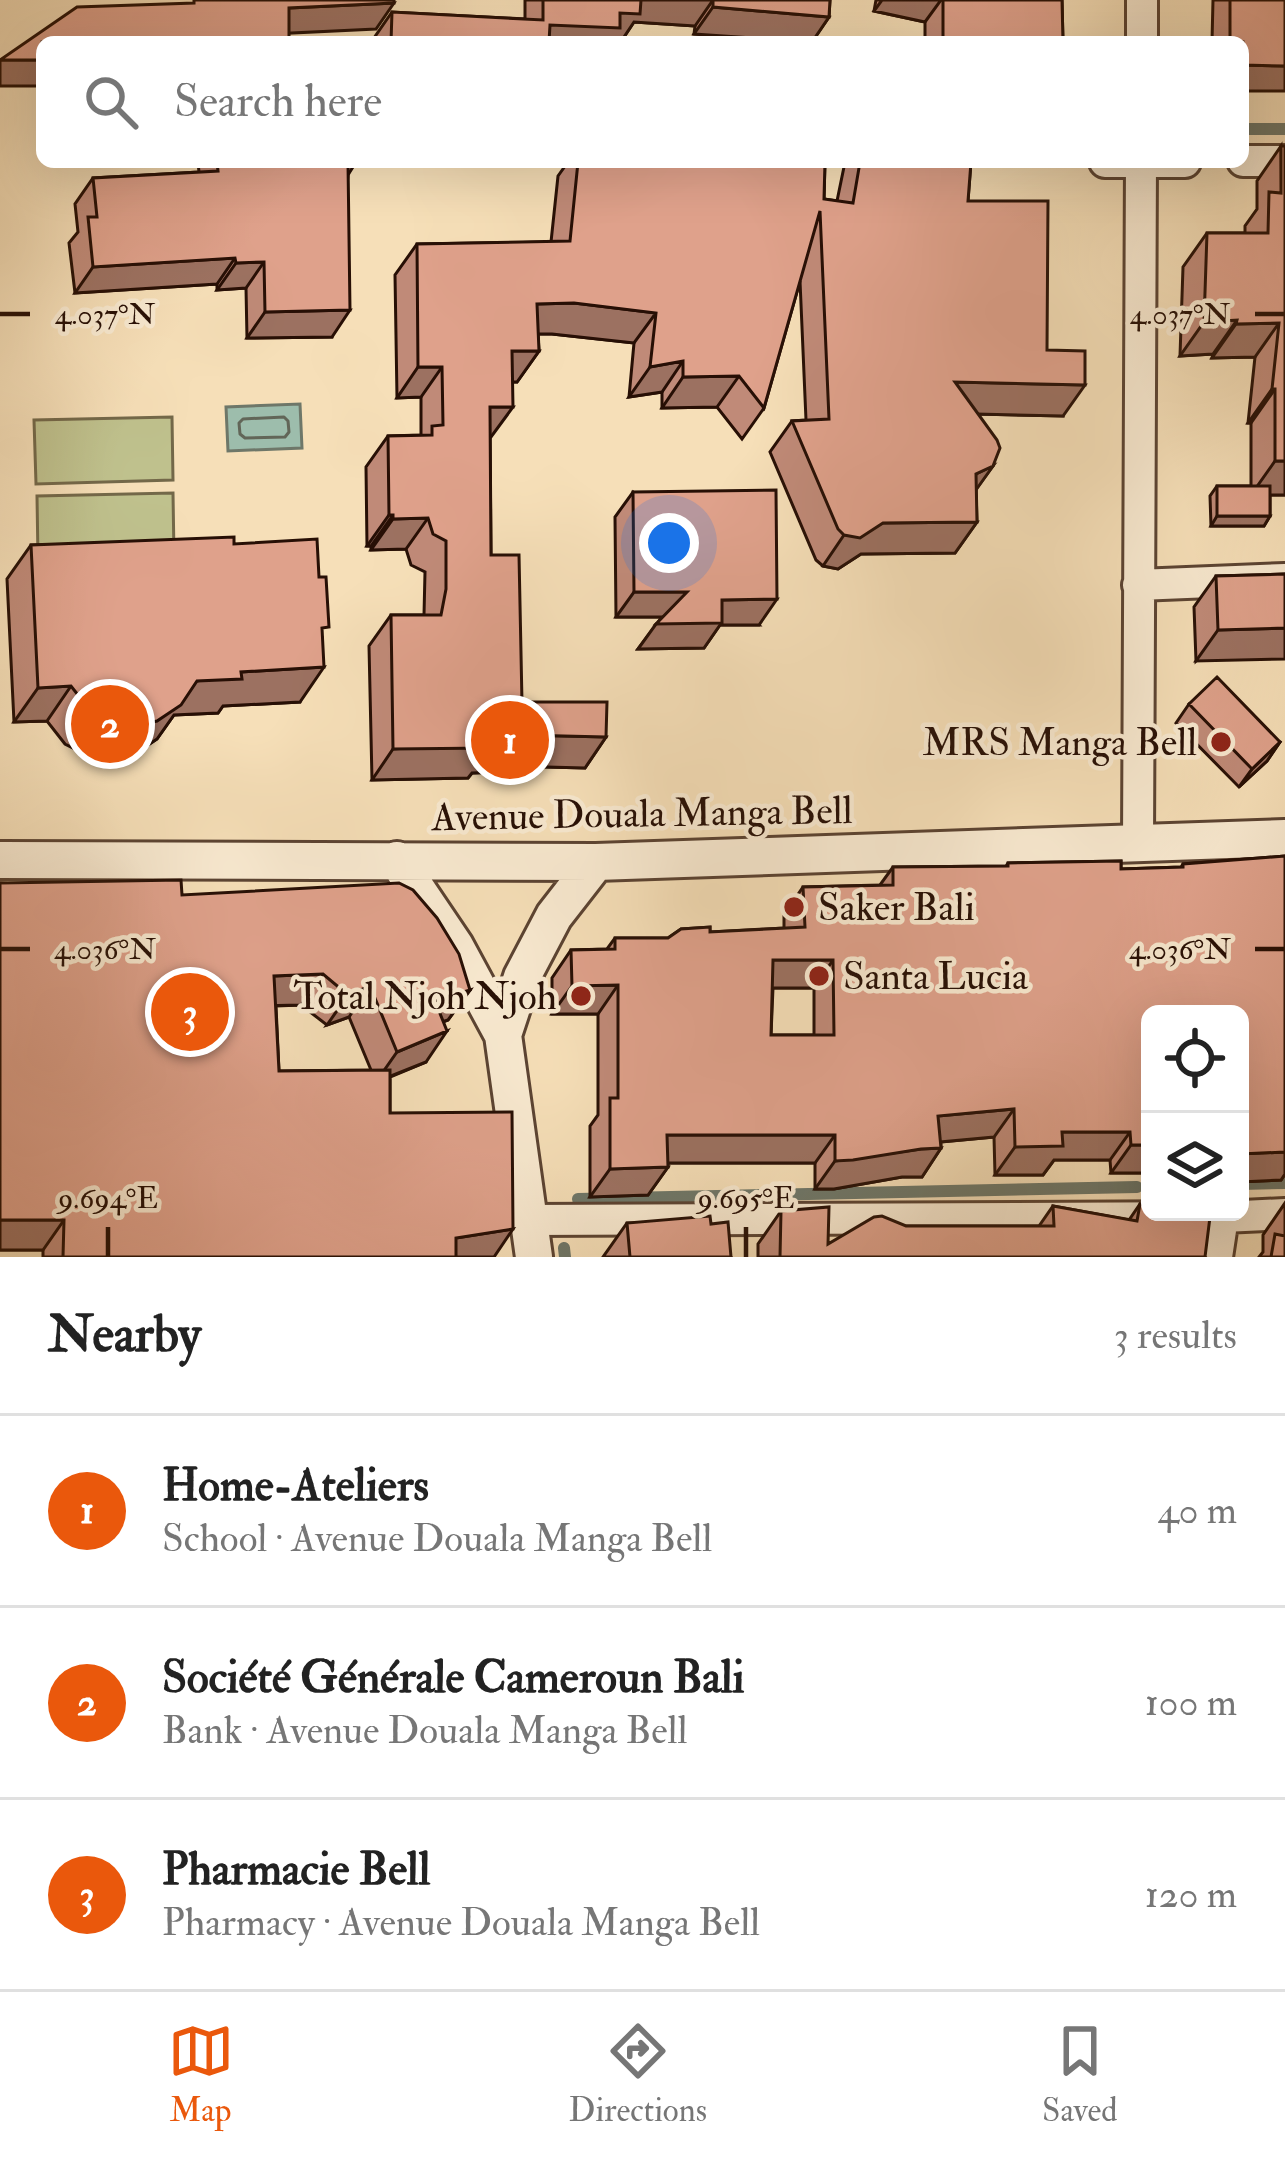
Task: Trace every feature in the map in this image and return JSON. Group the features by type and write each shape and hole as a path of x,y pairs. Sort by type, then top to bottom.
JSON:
{"street":[{"path":"1142,0 1142,36"},
{"path":"1249,161 1285,161"},
{"path":"1138,844 1142,168"},
{"path":"1138,585 1285,579"},
{"name":"Avenue Douala Manga Bell","path":"0,860 596,862 1285,838"},
{"path":"397,860 455,946 503,1035 534,1257"},
{"path":"503,1035 532,956 554,916 596,862"},
{"path":"1249,1216 1285,1214"},
{"path":"529,1220 1141,1217"},
{"path":"1217,1257 1222,1221"}],"green space":[{"path":"172,417 173,480 36,484 34,420"},
{"path":"173,493 174,556 38,559 37,496"}],"water":[{"path":"300,404 302,448 228,451 226,407"}],"building":[{"path":"394,0 289,8 289,36 36,36 36,60 0,60 77,7"},
{"path":"543,0 641,0 640,14 620,13 620,28 550,25 549,36 391,36 392,12 543,20"},
{"path":"713,0 830,0 829,17 713,7"},
{"path":"943,0 1062,0 1063,36 943,36"},
{"path":"1230,0 1285,0 1285,66 1249,65 1249,36 1230,36"},
{"path":"1281,146 1285,146 1285,461 1275,461 1272,389 1279,323 1204,322 1207,233 1268,233 1269,192 1281,193"},
{"path":"348,168 350,310 265,312 264,262 236,263 235,258 93,267 88,217 97,217 93,178"},
{"path":"577,168 825,168 824,199 853,203 859,168 971,168 968,201 1048,201 1047,350 1085,351 1085,385 955,382 1000,448 993,466 976,474 977,522 883,523 860,538 838,529 792,421 829,419 820,211 764,408 739,376 683,377 683,361 650,367 656,313 574,303 537,304 539,351 512,351 513,407 490,407 491,555 519,555 522,702 607,702 606,737 523,735 523,741 490,742 490,748 393,749 391,615 441,615 446,589 446,541 433,534 428,518 393,519 389,515 388,436 432,435 432,426 443,425 442,367 418,367 417,244 570,241"},
{"path":"1217,486 1270,486 1270,516 1217,516"},
{"path":"776,490 777,599 722,600 722,623 656,624 687,592 634,592 633,492"},
{"path":"234,537 234,544 317,539 319,577 326,577 329,627 322,628 324,667 241,672 242,679 197,681 181,705 143,724 114,723 89,709 71,686 38,688 31,545"},
{"path":"1285,574 1285,628 1218,630 1216,576"},
{"path":"1217,677 1280,742 1252,769 1189,704"},
{"path":"1285,856 1285,1152 1249,1154 1249,1005 1141,1005 1141,1145 1131,1145 1130,1132 1062,1132 1063,1146 1015,1147 1014,1109 938,1116 941,1148 835,1161 835,1135 667,1135 668,1167 610,1169 610,1098 618,1098 618,985 572,986 571,950 615,949 615,938 668,938 681,929 805,927 803,887 893,885 893,867 1121,861 1121,869","holes":["773,960 833,960 834,1035 771,1035"]},
{"path":"181,880 182,895 399,883 413,890 459,954 470,990 435,1001 447,1031 397,1052 370,986 348,995 323,974 274,976 279,1071 390,1070 390,1113 512,1112 513,1229 456,1238 456,1257 63,1257 64,1220 0,1220 0,883"},
{"path":"1141,1204 1141,1221 1210,1221 1205,1257 780,1257 781,1211 829,1207 828,1244 882,1216 906,1226 1054,1226 1053,1206 1137,1221"},
{"path":"710,1216 711,1224 728,1222 731,1257 630,1257 627,1223"},
{"path":"1275,1234 1285,1236 1285,1257 1271,1257"}],"waterway":[{"path":"1249,129 1285,129"},
{"path":"1249,1184 1285,1183"},
{"path":"578,1199 1137,1187"},
{"path":"564,1248 565,1257"}],"place":[{"name":"Société Générale Cameroun Bali","path":"110,724"},
{"name":"Home-Ateliers","path":"510,740"},
{"name":"MRS Manga Bell","path":"1221,742"},
{"name":"Saker Bali","path":"794,907"},
{"name":"Santa Lucia","path":"819,976"},
{"name":"Total Njoh Njoh","path":"581,996"},
{"name":"Pharmacie Bell","path":"190,1012"}]}
